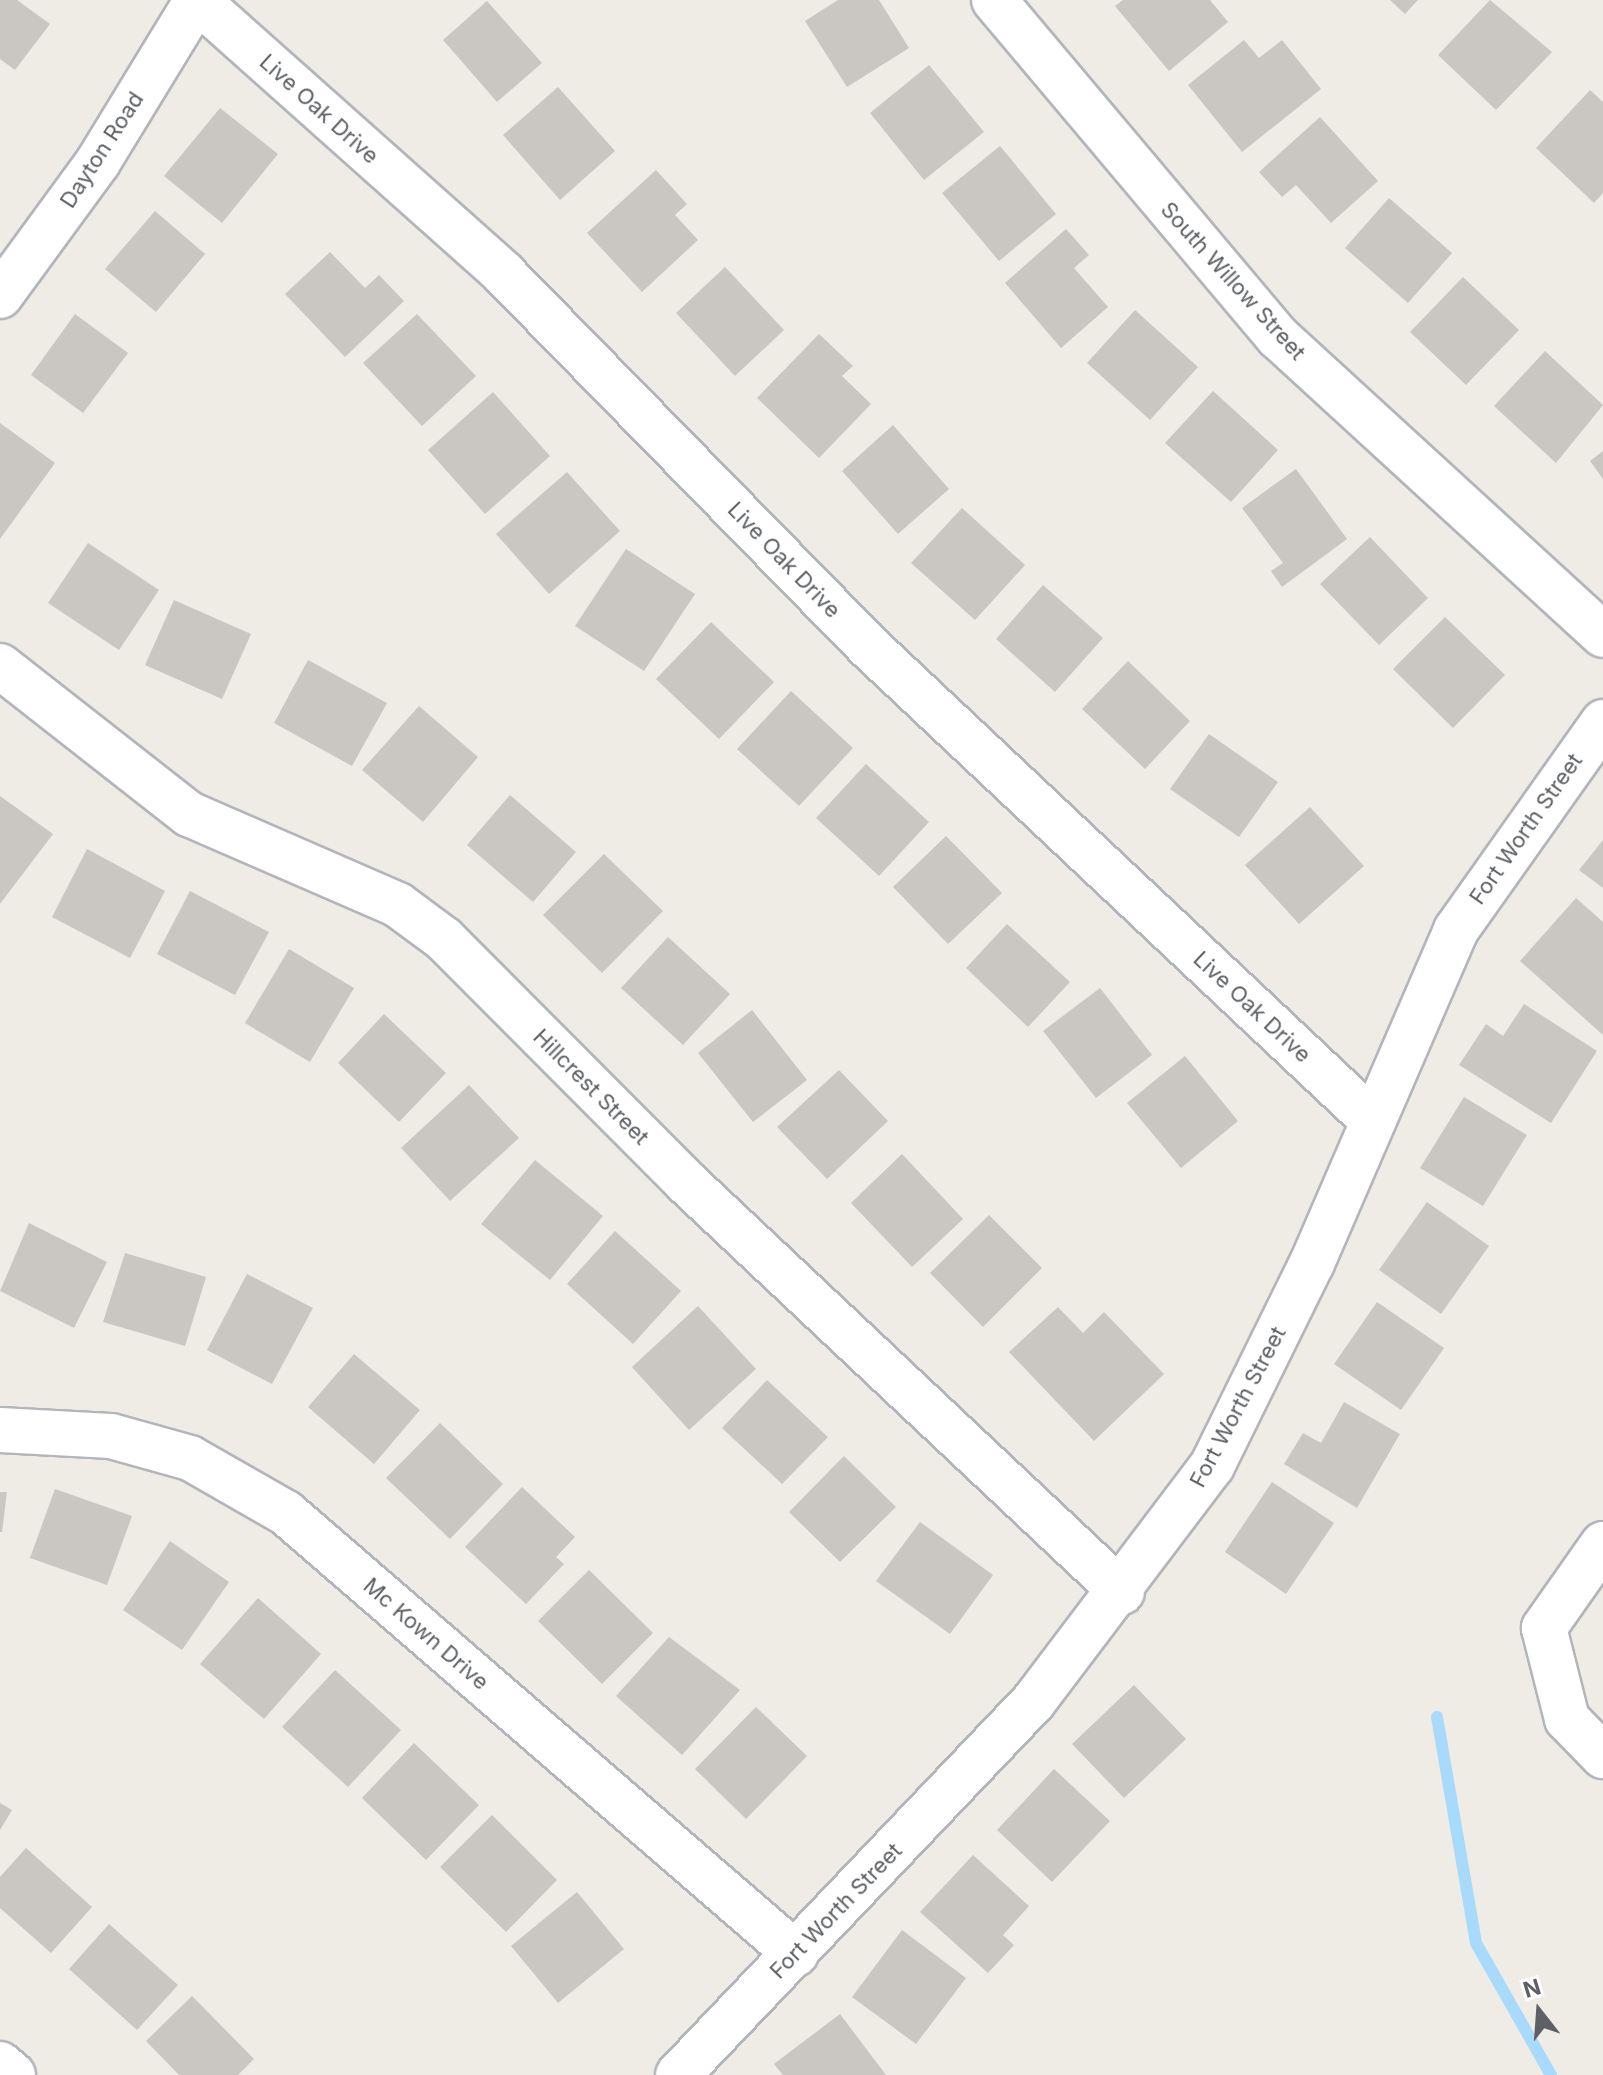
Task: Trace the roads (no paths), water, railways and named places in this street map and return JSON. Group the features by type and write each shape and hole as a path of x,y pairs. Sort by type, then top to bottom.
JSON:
{"street":[{"name":"Dayton Road","path":"0,296 98,162 197,0"},
{"name":"Live Oak Drive","path":"197,0 504,274 868,646 1371,1119"},
{"name":"South Willow Street","path":"994,0 1278,337 1603,635"},
{"name":"Hillcrest Street","path":"0,666 189,814 384,898 444,939 687,1183 1122,1592"},
{"name":"Fort Worth Street","path":"678,2075 1034,1701 1122,1592 1212,1466 1312,1263 1371,1119 1456,930 1603,722"},
{"name":"Mc Kown Drive","path":"0,1430 111,1436 190,1458 286,1513 796,1954"},
{"path":"1603,1544 1544,1628 1567,1719 1603,1756"},
{"path":"0,2064 13,2075"}],"waterway":[{"path":"1437,1717 1476,1943 1551,2075"}]}
